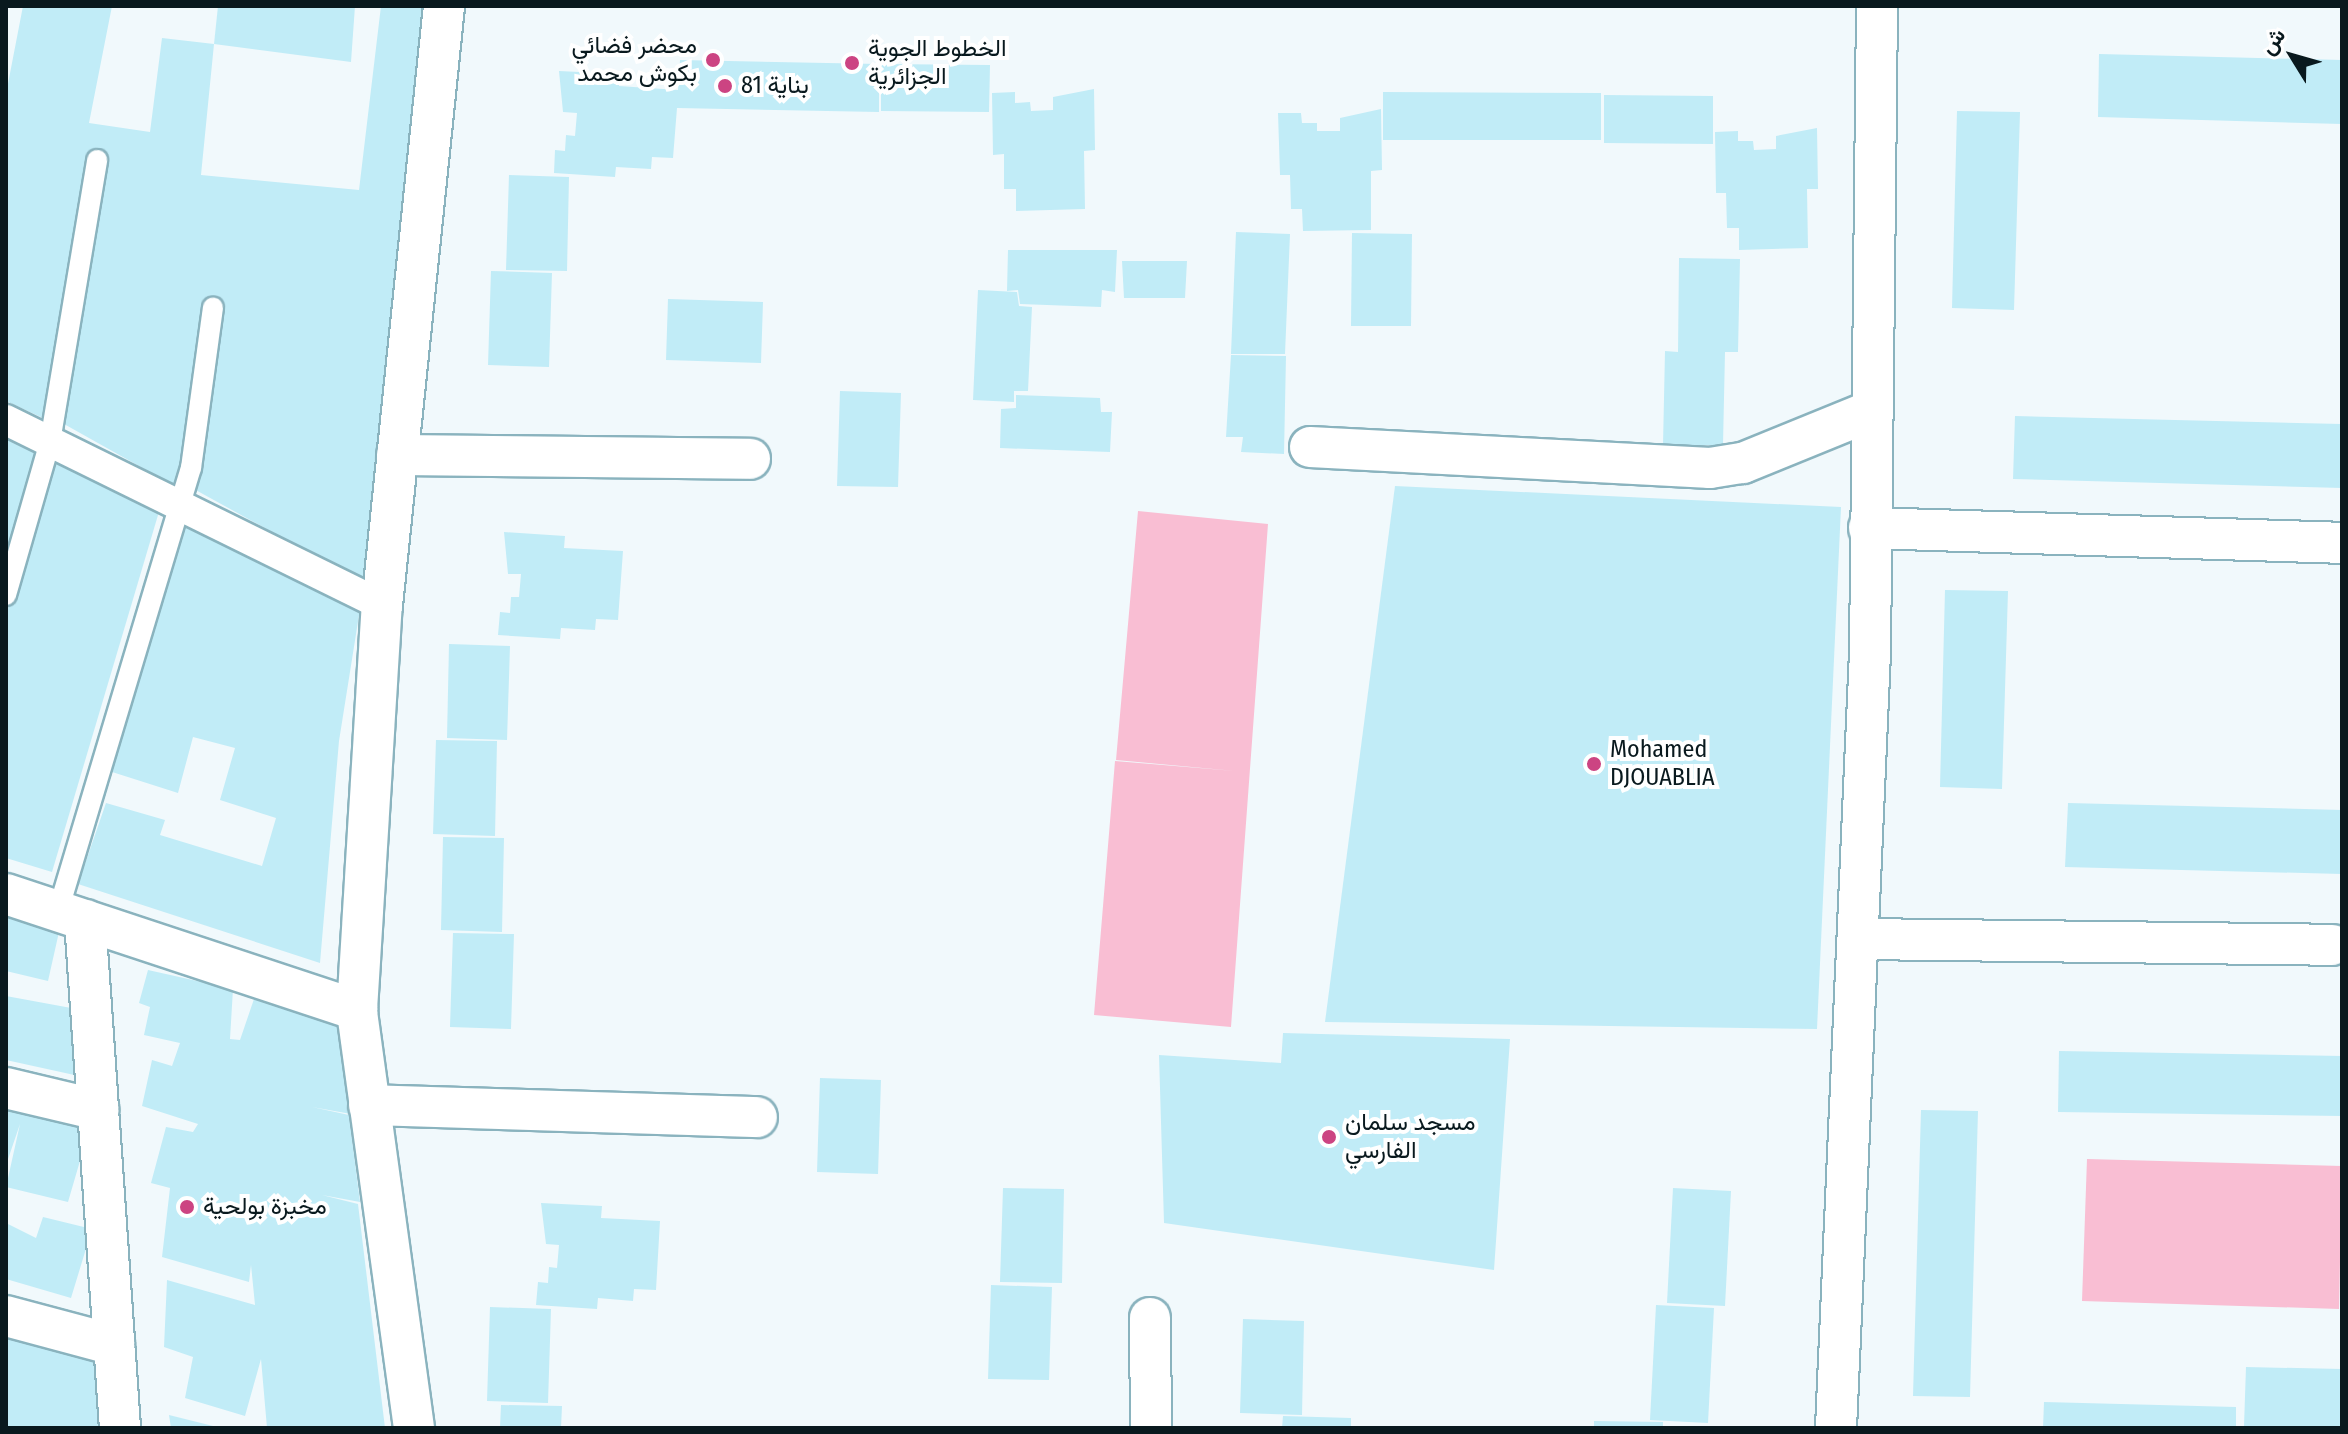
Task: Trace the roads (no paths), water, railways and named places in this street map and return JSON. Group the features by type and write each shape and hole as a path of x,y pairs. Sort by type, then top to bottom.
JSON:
{"street":[{"path":"414,1428 357,1010 382,605 444,6"},
{"path":"1836,1428 1859,939 1877,6"},
{"path":"1310,447 1710,468 1743,463 1868,412"},
{"path":"6,420 179,508 382,605"},
{"path":"397,455 750,459"},
{"path":"1869,528 2342,543"},
{"path":"6,894 357,1010"},
{"path":"71,915 98,1110 120,1428"},
{"path":"1859,939 2332,945"},
{"path":"6,1088 98,1110"},
{"path":"369,1105 757,1117"},
{"path":"6,1316 114,1345"},
{"path":"1150,1318 1151,1428"}],"lane":[{"path":"6,595 50,442 97,160"},
{"path":"71,915 198,442 213,307"}],"place":[{"name":"محضر فضائي بكوش محمد","path":"713,60"},
{"name":"الخطوط الجوية الجزائرية","path":"852,63"},
{"name":"بناية 81","path":"725,86"},
{"name":"Mohamed DJOUABLIA","path":"1594,764"},
{"name":"مسجد سلمان الفارسي","path":"1329,1137"},
{"name":"مخبزة بولحية","path":"187,1207"}]}
